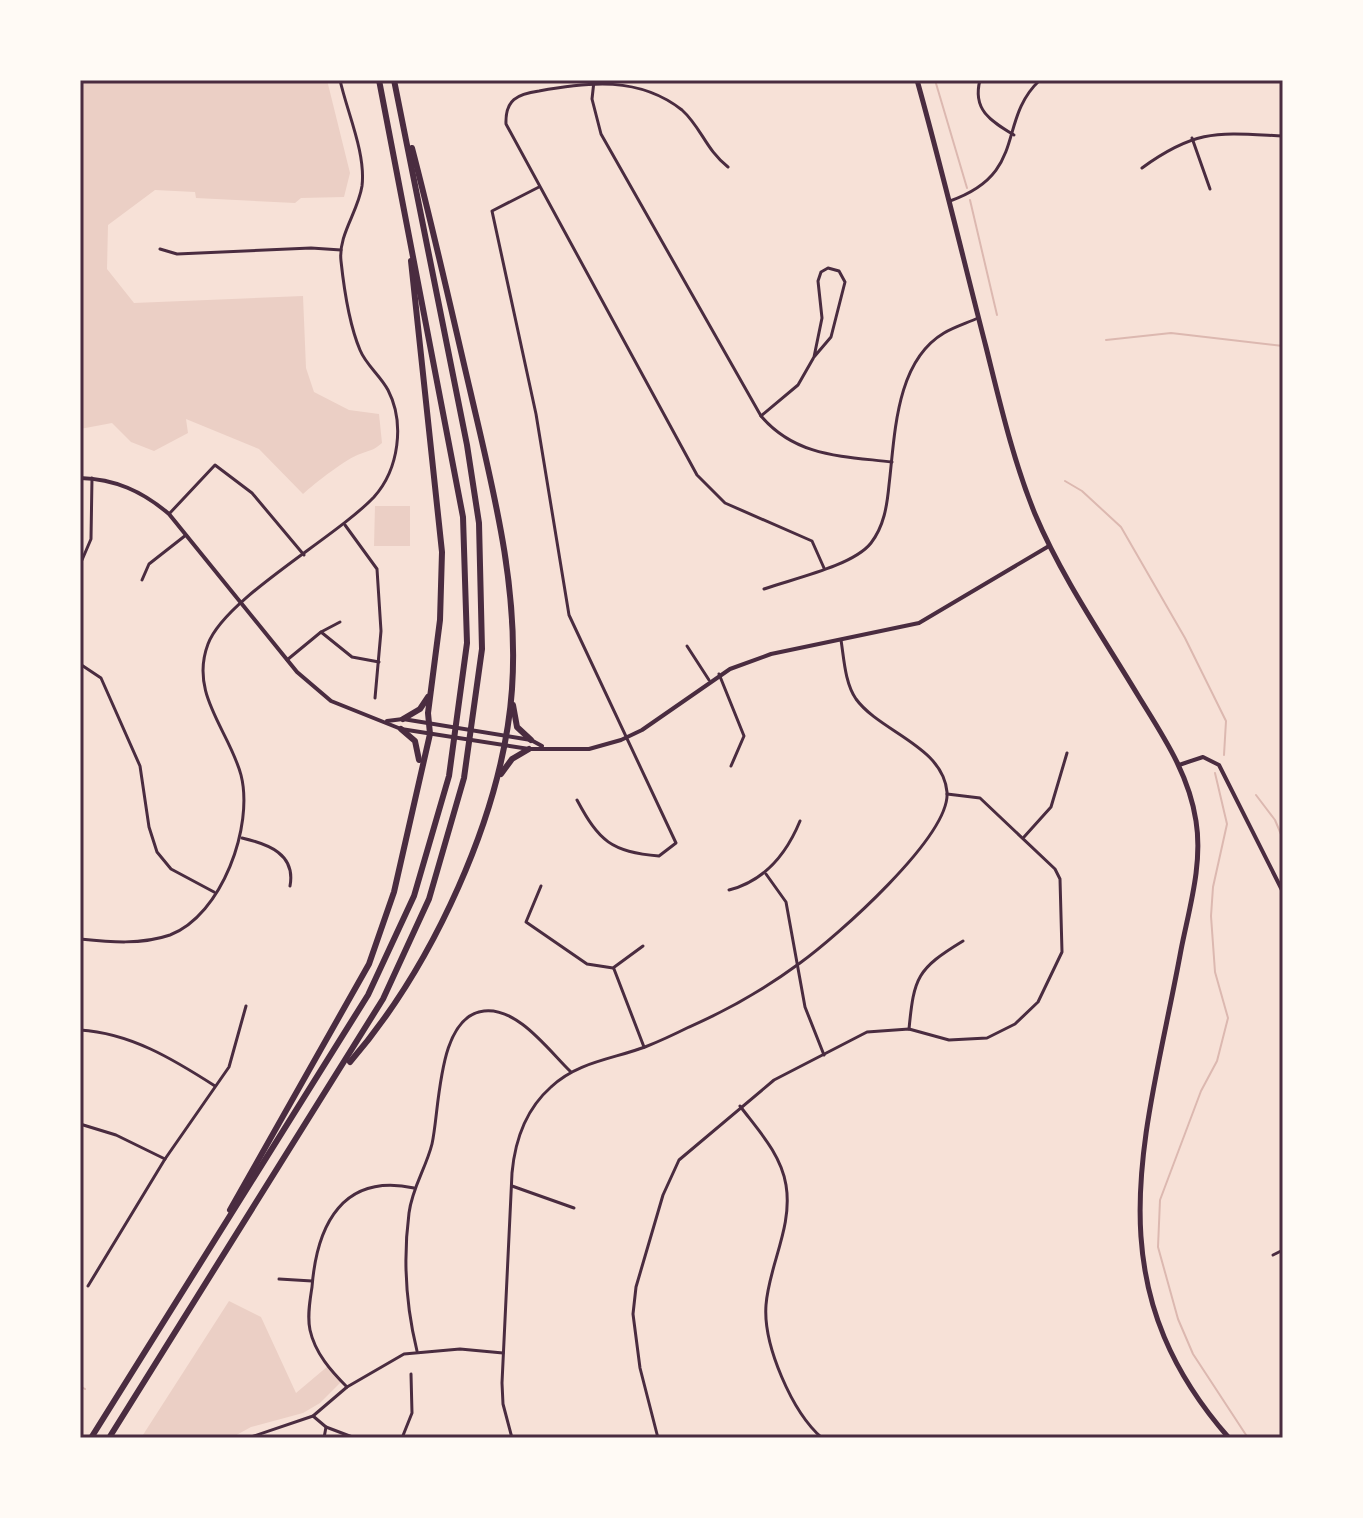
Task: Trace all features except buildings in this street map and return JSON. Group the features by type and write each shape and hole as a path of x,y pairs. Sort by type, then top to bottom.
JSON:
{"highway":[{"path":"91,1438 352,1022 389,953 429,851 454,754 467,611 463,517 379,80"},
{"path":"109,1438 376,1013 417,928 449,839 468,757 476,713 483,602 475,491 394,80"},
{"path":"334,1080 382,1019 425,951 462,874 495,784 512,689 513,627 501,528 428,211 396,90"},
{"path":"210,1249 369,964 394,892 430,734 428,723 441,608 441,537 408,224"},
{"path":"403,719 420,709 432,686"},
{"path":"512,689 517,727 531,740"},
{"path":"401,729 417,744 418,776"},
{"path":"495,784 512,759 529,749"}],"main road":[{"path":"917,80 1011,445 1049,546 1179,765 1194,807 1198,848 1143,1158 1139,1242 1148,1294 1168,1350 1191,1391 1229,1438"}],"street":[{"path":"80,939 148,941 174,933 198,915 214,893 242,838 245,795 241,777 207,697 203,671 213,633 241,604 344,523 385,482 395,457 398,434 389,392 357,342 341,250 362,183 340,80"},
{"path":"980,80 976,96 981,109 990,120 1014,135"},
{"path":"950,201 973,191 1004,161 1022,100 1040,80"},
{"path":"594,81 592,99 601,134 761,416 774,431 798,447 892,462"},
{"path":"728,167 711,154 682,111 650,92 594,81 520,94 508,103 506,124 697,475 725,503 812,541 824,568"},
{"path":"1142,168 1192,138 1214,133 1283,136"},
{"path":"1192,138 1210,189"},
{"path":"539,187 492,211 536,414 569,615 676,843 659,856 624,853 594,832 577,800"},
{"path":"160,249 177,254 311,248 341,250"},
{"path":"761,416 798,385 814,357 831,337 845,282 839,271 828,268 821,272 818,281 822,318 814,357"},
{"path":"764,589 850,558 870,545 882,526 898,413 919,358 942,334 978,318"},
{"path":"169,514 215,465 252,493 304,555"},
{"path":"80,478 92,478 137,491 169,514 287,660 310,685 331,701 352,712 387,721 401,729 529,749 589,749 628,737 719,674 761,656 896,630 930,618 1049,546"},
{"path":"82,560 91,539 92,478"},
{"path":"344,523 377,569 379,662 375,698"},
{"path":"142,580 149,564 186,535"},
{"path":"287,660 321,632 340,622"},
{"path":"321,632 352,657 379,662"},
{"path":"512,1438 503,1404 503,1353 513,1157 525,1119 551,1086 571,1072 644,1047 745,999 800,964 901,870 941,822 947,794 942,774 934,762 856,698 849,683 841,640"},
{"path":"687,646 709,680"},
{"path":"80,664 101,678 140,766 149,827 157,852 171,869 214,893"},
{"path":"719,674 744,736 731,766"},
{"path":"387,721 403,719 531,740 544,747"},
{"path":"1024,837 1051,807 1067,753"},
{"path":"1179,765 1203,757 1219,765 1283,892"},
{"path":"658,1438 633,1334 636,1287 671,1172 690,1147 785,1073 867,1032 909,1029 949,1040 987,1038 1015,1024 1038,1002 1062,952 1060,879 1045,856 980,798 947,794"},
{"path":"729,890 766,874 794,838 800,821"},
{"path":"242,838 266,844 283,855 292,873 290,886"},
{"path":"766,874 786,902 800,964 805,1007 824,1055"},
{"path":"541,886 526,922 587,964 613,968 643,946"},
{"path":"909,1029 913,985 929,964 963,941"},
{"path":"613,968 644,1047"},
{"path":"88,1286 165,1159 229,1067 246,1006"},
{"path":"417,1351 406,1298 409,1214 414,1188 432,1141 447,1049 461,1022 483,1011 508,1015 571,1072"},
{"path":"80,1030 106,1032 170,1056 216,1086"},
{"path":"740,1106 776,1154 786,1184 786,1219 766,1305 768,1340 786,1387 822,1438"},
{"path":"80,1124 116,1135 165,1159"},
{"path":"347,1387 328,1366 310,1328 312,1281 322,1236 329,1219 349,1197 374,1184 414,1188"},
{"path":"512,1186 574,1208"},
{"path":"1273,1255 1283,1250"},
{"path":"279,1279 312,1281"},
{"path":"248,1438 313,1416 347,1387 404,1354 460,1349 503,1353"},
{"path":"402,1438 412,1413 411,1374"},
{"path":"313,1416 326,1427 355,1438"},
{"path":"324,1438 326,1427"}],"shaded area":[{"path":"80,80 327,80 350,173 344,197 301,198 295,203 196,198 195,192 155,190 108,225 107,269 134,303 303,296 306,368 314,392 349,410 379,414 382,443 379,446 354,456 303,494 259,449 186,419 188,433 154,451 131,442 112,423 80,429"},
{"path":"375,506 410,506 410,546 374,546"},
{"path":"229,1301 261,1317 296,1393 328,1366 342,1381 320,1403 303,1413 251,1427 231,1438 141,1438"}],"waterway":[{"path":"935,80 967,188"},
{"path":"970,200 997,315"},
{"path":"1106,340 1171,333 1283,346"},
{"path":"1065,481 1082,491 1121,527 1185,638 1226,721 1224,755"},
{"path":"1215,773 1227,824 1213,887 1211,916 1215,972 1228,1018 1217,1061 1201,1091 1160,1200 1158,1247 1178,1319 1193,1354 1248,1438"},
{"path":"1256,795 1275,820 1283,839"},
{"path":"80,1386 85,1389"}]}
